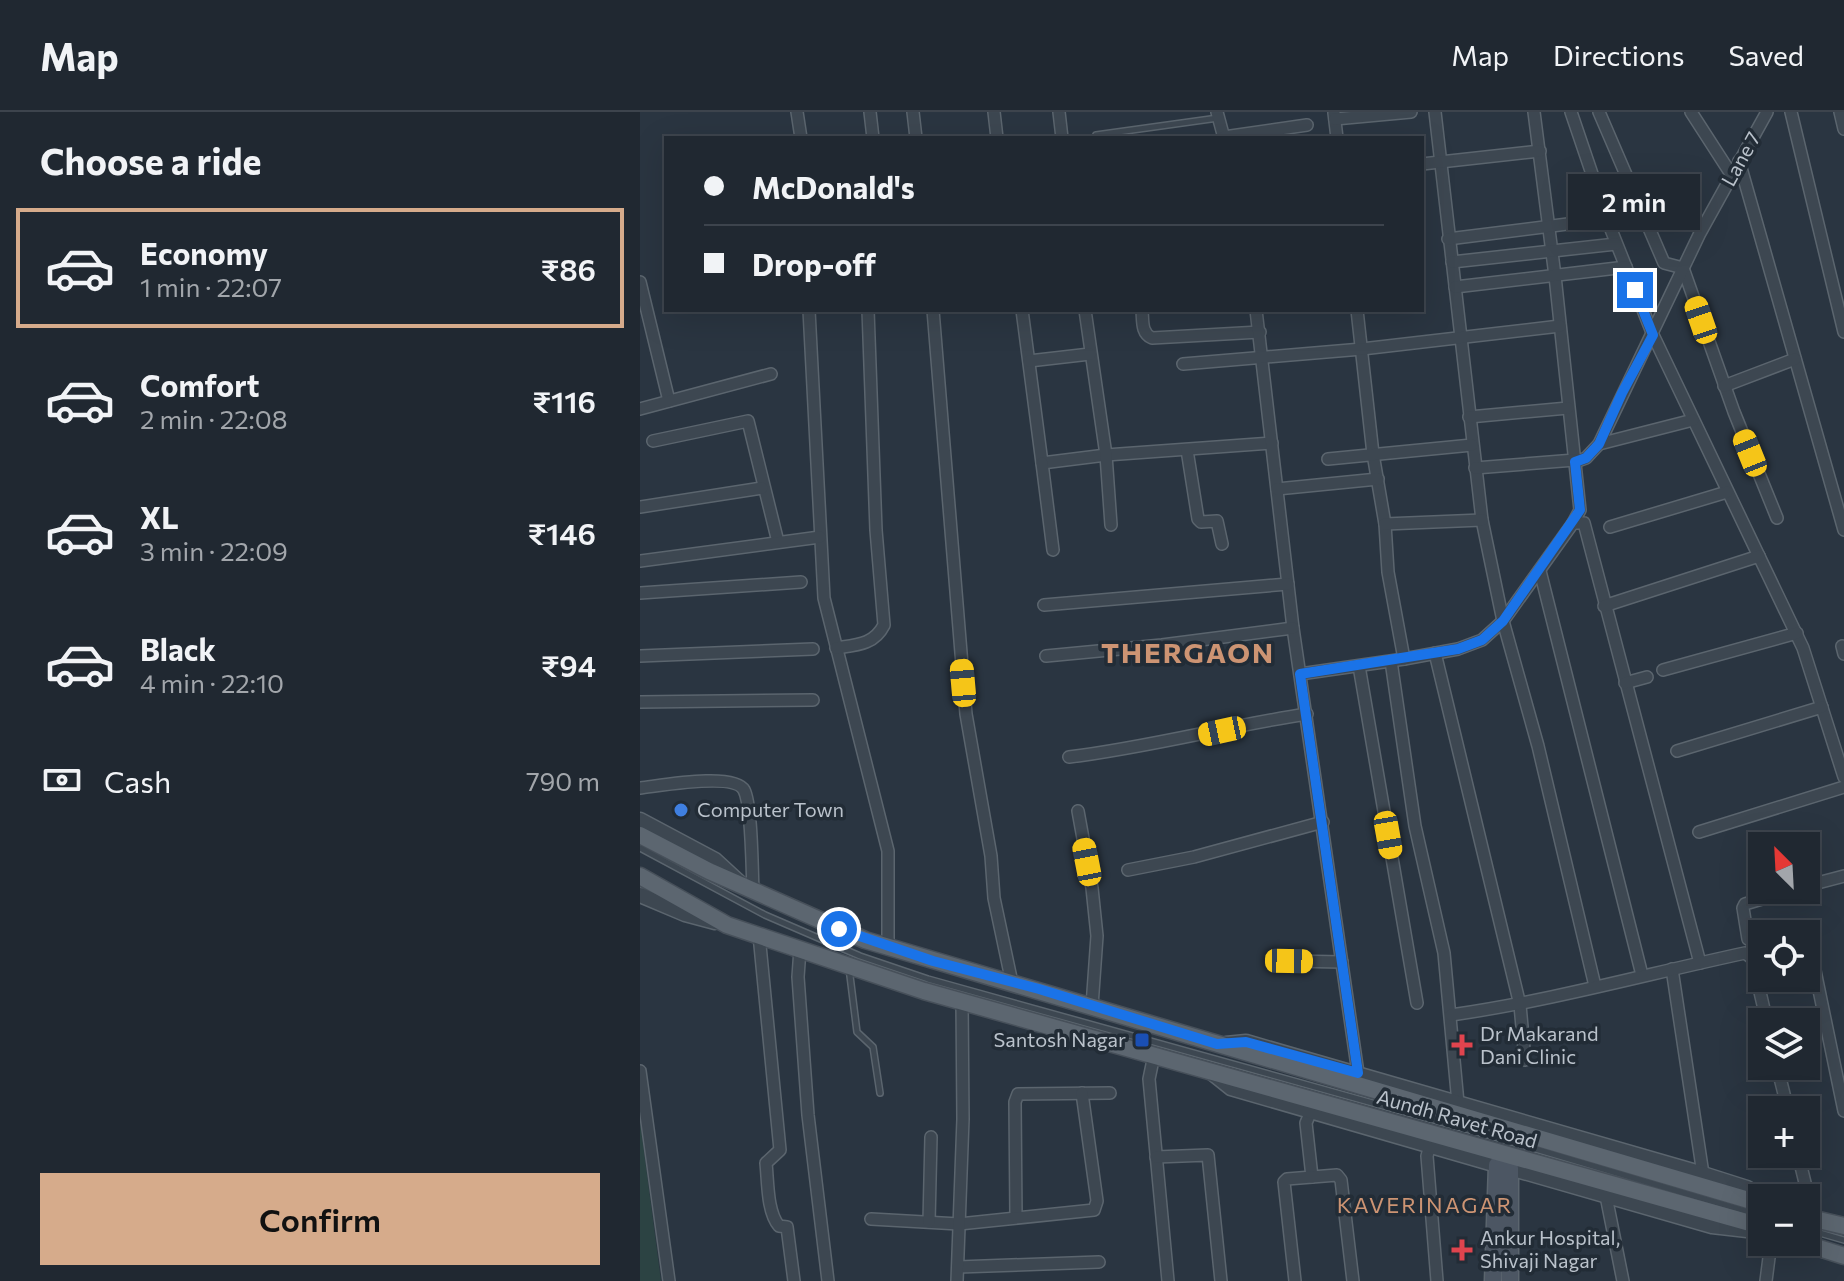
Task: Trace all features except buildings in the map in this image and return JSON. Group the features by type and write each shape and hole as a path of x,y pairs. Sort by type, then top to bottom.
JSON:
{"main road":[{"name":"Aundh Ravet Road","path":"640,835 706,877 749,889 826,924 888,947 1748,1200"},
{"name":"Aundh Ravet Road","path":"640,876 727,925 924,991 1748,1220"},
{"path":"1493,1281 1503,1201 1504,1164"},
{"path":"1503,1201 1510,1281"},
{"path":"1820,1220 1844,1226"},
{"path":"1820,1248 1844,1256"}],"street":[{"path":"797,112 801,136"},
{"path":"870,112 873,136"},
{"path":"913,112 916,136"},
{"path":"994,112 997,136"},
{"path":"1059,112 1062,136"},
{"path":"1337,136 1334,116 1411,112"},
{"path":"1435,112 1482,520 1503,621 1538,746 1595,986"},
{"path":"1300,674 1404,659 1482,640 1503,621 1580,510 1534,112"},
{"path":"1571,112 1616,244 1653,335 1797,633 1844,777"},
{"path":"1599,112 1664,263 1683,268 1724,386 1777,518"},
{"path":"1691,112 1731,174"},
{"name":"Lane 7","path":"1599,444 1683,268 1767,112"},
{"path":"1791,112 1844,332"},
{"path":"1840,112 1844,129"},
{"path":"1218,115 1224,136"},
{"path":"1231,136 1307,125"},
{"path":"1424,164 1540,151"},
{"path":"1739,161 1844,530"},
{"path":"1448,239 1607,219"},
{"path":"1452,262 1616,244"},
{"path":"1455,287 1626,267"},
{"path":"640,282 669,401"},
{"path":"809,312 824,598 888,851 888,947"},
{"path":"836,648 872,641 884,625 876,530 868,312"},
{"path":"933,312 966,714 992,862 994,898 1012,983"},
{"path":"1022,312 1053,550"},
{"path":"1085,312 1106,455 1111,525"},
{"path":"1142,312 1144,329 1152,338 1260,332"},
{"path":"1256,312 1293,628 1358,1073"},
{"path":"1357,312 1373,454 1385,524 1388,572 1404,659"},
{"path":"1183,364 1362,349 1560,326"},
{"path":"1029,361 1090,354"},
{"path":"1724,386 1795,359"},
{"path":"640,409 771,374"},
{"path":"1469,417 1568,408"},
{"path":"1475,468 1575,461 1586,458 1599,444 1693,420"},
{"path":"653,441 748,421 762,488 778,542"},
{"path":"1042,463 1106,455 1272,443"},
{"path":"1328,459 1472,445"},
{"path":"1187,450 1198,519 1201,522 1217,521 1222,544"},
{"path":"1277,489 1378,479"},
{"path":"640,507 762,488"},
{"path":"1610,527 1727,492"},
{"path":"1385,524 1482,520"},
{"path":"1573,523 1584,523 1700,963"},
{"path":"640,561 820,537"},
{"path":"1604,606 1759,556"},
{"path":"1540,571 1642,975"},
{"path":"640,593 801,582"},
{"path":"1044,605 1288,584"},
{"path":"1046,656 1293,628"},
{"path":"1663,670 1797,633"},
{"path":"640,656 813,649"},
{"path":"1435,653 1520,1005 1525,1060"},
{"path":"1391,661 1413,813 1441,939 1458,1103"},
{"path":"1359,666 1417,1003"},
{"path":"1625,683 1647,677"},
{"path":"640,702 813,700"},
{"path":"1677,751 1822,707"},
{"path":"1069,757 1176,741 1307,714"},
{"path":"640,788 712,781 729,782 744,790 749,819 749,889"},
{"path":"1699,832 1844,787"},
{"path":"1078,811 1097,936 1092,1006"},
{"path":"640,820 715,860 749,889"},
{"path":"1128,870 1194,857 1323,822"},
{"path":"1820,882 1844,876"},
{"path":"640,895 685,914 727,925"},
{"path":"1748,903 1743,908 1748,939"},
{"path":"759,935 780,1150 766,1163 773,1219 779,1226 787,1227 794,1281"},
{"path":"800,949 798,977 808,1115 828,1281"},
{"path":"1451,1015 1520,1005 1745,953 1752,958 1764,1008"},
{"path":"1289,961 1342,962"},
{"path":"1672,969 1703,1174"},
{"path":"1819,992 1844,1111"},
{"path":"957,1281 963,1119 962,1000"},
{"path":"1217,1044 1246,1042 1458,1103 1516,1125 1748,1189"},
{"path":"1154,1055 1149,1079 1168,1281"},
{"path":"1207,1069 1231,1088 1712,1226 1748,1230"},
{"path":"640,1071 669,1281"},
{"path":"871,1219 959,1224 1094,1210 1097,1201 1082,1093"},
{"path":"1016,1217 1015,1102 1018,1094 1110,1093"},
{"path":"1311,1111 1306,1123 1312,1177"},
{"path":"929,1222 931,1137"},
{"path":"1430,1145 1427,1156 1437,1281"},
{"path":"1156,1157 1208,1155 1221,1281"},
{"path":"1295,1281 1283,1186 1287,1179 1337,1175 1340,1177 1353,1281"},
{"path":"1606,1196 1623,1281"},
{"path":"1766,1281 1769,1256"},
{"path":"958,1267 1099,1262"}],"lane":[{"path":"1096,135 1218,115"},
{"path":"640,848 706,877 779,921 860,956 928,979 1498,1138 1748,1220"},
{"path":"849,967 857,1032 873,1047 880,1093"},
{"path":"1820,1233 1844,1240"}],"green space":[{"path":"640,1121 661,1281 640,1281"}],"place":[{"name":"Computer Town","path":"681,810"},
{"name":"Santosh Nagar","path":"1142,1040"},
{"name":"Dr Makarand Dani Clinic","path":"1462,1045"},
{"name":"Ankur Hospital, Shivaji Nagar","path":"1462,1250"}],"district":[{"name":"THERGAON","path":"1188,653"},
{"name":"KAVERINAGAR","path":"1425,1205"}],"route":[{"path":"839,929 933,961 1039,989 1217,1044 1246,1042 1358,1073 1300,674 1458,649 1482,640 1503,621 1580,510 1575,462 1586,458 1599,444 1653,335 1635,290"}]}
